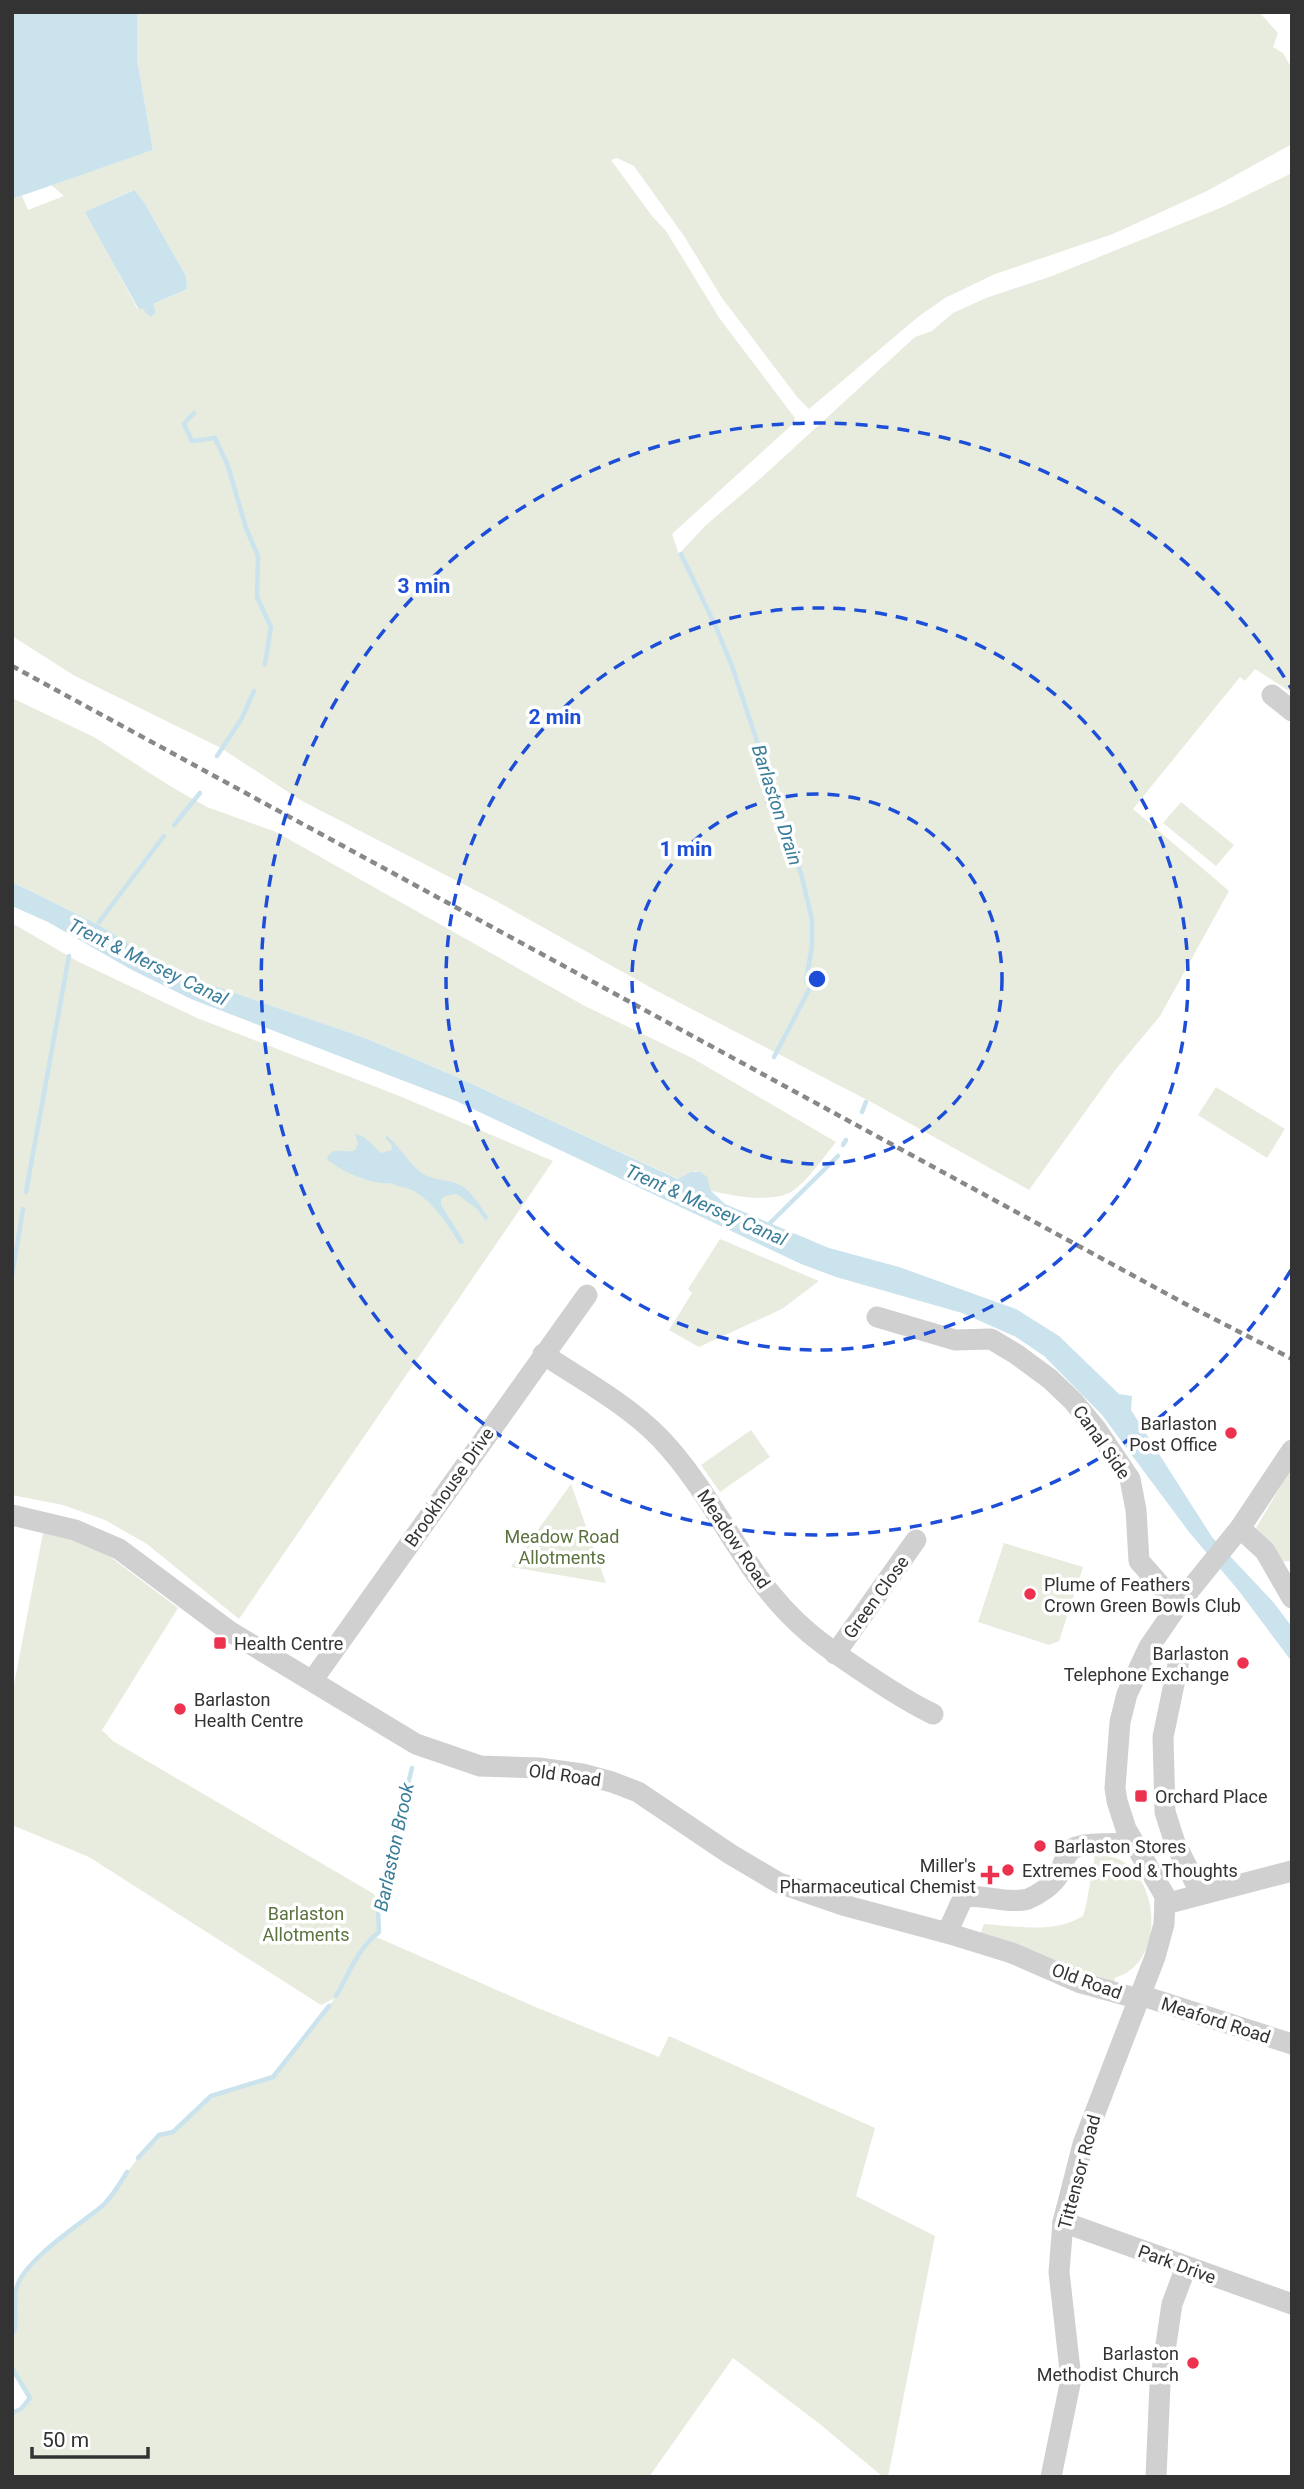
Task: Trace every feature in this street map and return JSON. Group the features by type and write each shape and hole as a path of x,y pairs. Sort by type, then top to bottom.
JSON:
{"street":[{"path":"1272,695 1292,711"},
{"name":"Brookhouse Drive","path":"312,1681 587,1295"},
{"name":"Canal Side","path":"877,1317 955,1340 990,1339 1042,1373 1073,1401 1097,1430 1130,1479 1136,1510 1139,1561 1178,1605"},
{"name":"Meadow Road","path":"543,1354 634,1415 659,1437 702,1491 777,1602 814,1639 905,1700 933,1714"},
{"path":"1292,1450 1234,1536 1178,1605 1140,1662 1127,1694 1121,1722 1115,1788 1119,1810 1134,1843 1160,1885 1165,1903 1292,1871"},
{"name":"Old Road","path":"12,1515 75,1530 119,1549 229,1631 416,1744 480,1766 539,1768 582,1774 612,1782 638,1792 736,1858 779,1883 843,1905 1012,1953 1103,1991 1140,1997"},
{"path":"1234,1536 1265,1551 1292,1598"},
{"name":"Green Close","path":"835,1654 916,1540"},
{"path":"1179,1660 1163,1737 1165,1812 1175,1843 1201,1894"},
{"path":"947,1933 963,1898 1004,1902 1029,1899 1054,1881 1073,1848 1082,1844 1134,1843"},
{"name":"Tittensor Road","path":"1051,2477 1070,2379 1059,2272 1063,2222 1083,2144 1161,1938 1165,1903"},
{"name":"Meaford Road","path":"1140,1997 1292,2044"},
{"name":"Park Drive","path":"1063,2222 1292,2304"},
{"path":"1156,2477 1160,2384 1172,2304 1185,2267"}],"green space":[{"path":"137,12 1259,12 1278,33 1273,47 1283,53 1292,69 1292,144 1207,191 1113,234 995,274 945,298 918,317 809,409 722,298 684,236 634,166 617,158 611,160 666,231 720,319 795,418 794,423 672,534 679,554 705,526 915,337 932,331 953,313 1225,206 1292,173 1292,693 1255,669 1245,681 1240,677 1133,809 1229,891 1160,1016 1116,1069 1029,1190 873,1103 655,990 496,901 302,801 221,748 75,676 12,636 12,196 22,196 28,210 64,196 51,185 153,150 137,59","holes":["133,190 144,202 186,276 187,289 153,304 150,317 142,307 138,310 86,212"]},
{"path":"12,698 94,737 207,807 276,832 583,1005 692,1058 836,1142 806,1179 787,1194 759,1198 711,1191 696,1171 679,1179 457,1077 365,1038 200,981 136,948 99,925 12,882"},
{"path":"1181,802 1234,845 1216,866 1163,823"},
{"path":"12,923 77,961 197,1018 397,1095 553,1161 239,1619 147,1544 105,1520 63,1505 12,1495"},
{"path":"1216,1087 1285,1129 1267,1158 1198,1115"},
{"path":"720,1239 819,1281 782,1309 699,1347 669,1330 692,1293 688,1289"},
{"path":"751,1430 770,1457 720,1492 701,1465"},
{"path":"1292,1467 1292,1561 1278,1562 1271,1547 1256,1528"},
{"name":"Meadow Road Allotments","path":"571,1484 606,1583 511,1567"},
{"name":"Barlaston Allotments","path":"43,1533 82,1542 109,1556 178,1608 102,1730 113,1741 374,1894 381,1904 378,1909 379,1932 374,1936 533,2006 659,2057 669,2036 875,2128 856,2196 935,2236 888,2477 883,2477 821,2425 733,2358 649,2477 12,2477 12,2413 21,2409 30,2398 12,2368 16,2289 23,2276 45,2250 101,2207 159,2135 173,2132 211,2096 273,2077 335,1998 321,2005 89,1857 12,1825 12,1695"},
{"name":"Plume of Feathers Crown Green Bowls Club","path":"1004,1543 1083,1567 1059,1641 1049,1645 978,1622"},
{"path":"1095,1855 1119,1859 1135,1872 1145,1888 1150,1905 1149,1942 1142,1958 1130,1970 1114,1978 1115,1983 1101,1982 980,1935 984,1924 1048,1927 1072,1922 1083,1916"}],"water":[{"path":"12,12 137,12 137,59 153,150 15,198 12,196"},
{"path":"134,190 144,202 186,276 187,289 153,304 156,313 150,317 142,308 139,310 85,212"},
{"name":"Trent & Mersey Canal","path":"12,882 99,925 136,948 200,981 365,1038 457,1077 678,1179 691,1172 701,1172 707,1177 711,1191 725,1204 829,1248 899,1267 1016,1309 1059,1336 1119,1394 1132,1396 1131,1410 1212,1537 1274,1603 1292,1627 1292,1662 1239,1591 1189,1532 1102,1415 1044,1356 1016,1337 962,1313 836,1277 801,1264 456,1101 191,999 132,970 48,922 12,906"},
{"path":"355,1134 364,1137 381,1153 392,1150 386,1135 423,1174 456,1183 468,1191 488,1217 486,1221 477,1209 457,1194 441,1199 441,1205 462,1238 464,1243 460,1244 439,1214 420,1195 391,1183 358,1177 327,1159 335,1151 355,1150 358,1144"}],"waterway":[{"path":"194,413 184,424 192,441 215,438 228,466 246,528 258,556 257,597 271,627 265,664"},
{"name":"Barlaston Drain","path":"681,554 732,666 802,877 812,920 812,946 806,981 811,986 774,1057"},
{"path":"217,756 242,718 254,691"},
{"path":"174,825 200,793"},
{"name":"Trent & Mersey Canal","path":"99,922 164,836"},
{"path":"26,1192 69,956"},
{"path":"862,1112 866,1102"},
{"path":"843,1145 846,1140"},
{"name":"Trent & Mersey Canal","path":"766,1227 838,1156"},
{"path":"12,1276 23,1209"},
{"name":"Barlaston Brook","path":"336,1996 360,1953 379,1932 378,1909 412,1768"},
{"name":"Barlaston Brook","path":"138,2158 159,2135 173,2132 211,2096 273,2077 329,2006"},
{"name":"Barlaston Brook","path":"12,2334 15,2329 16,2290 20,2279 39,2256 105,2204 127,2172"},
{"name":"Barlaston Brook","path":"12,2368 30,2398 21,2409 12,2413"}],"railway":[{"path":"12,666 1191,1307 1292,1359"}],"place":[{"name":"Barlaston Post Office","path":"1231,1433"},
{"name":"Plume of Feathers Crown Green Bowls Club","path":"1030,1594"},
{"name":"Health Centre","path":"220,1643"},
{"name":"Barlaston Telephone Exchange","path":"1243,1663"},
{"name":"Barlaston Health Centre","path":"180,1709"},
{"name":"Orchard Place","path":"1141,1796"},
{"name":"Barlaston Stores","path":"1040,1846"},
{"name":"Extremes Food & Thoughts","path":"1008,1870"},
{"name":"Miller's Pharmaceutical Chemist","path":"990,1875"},
{"name":"Barlaston Methodist Church","path":"1193,2363"}]}
